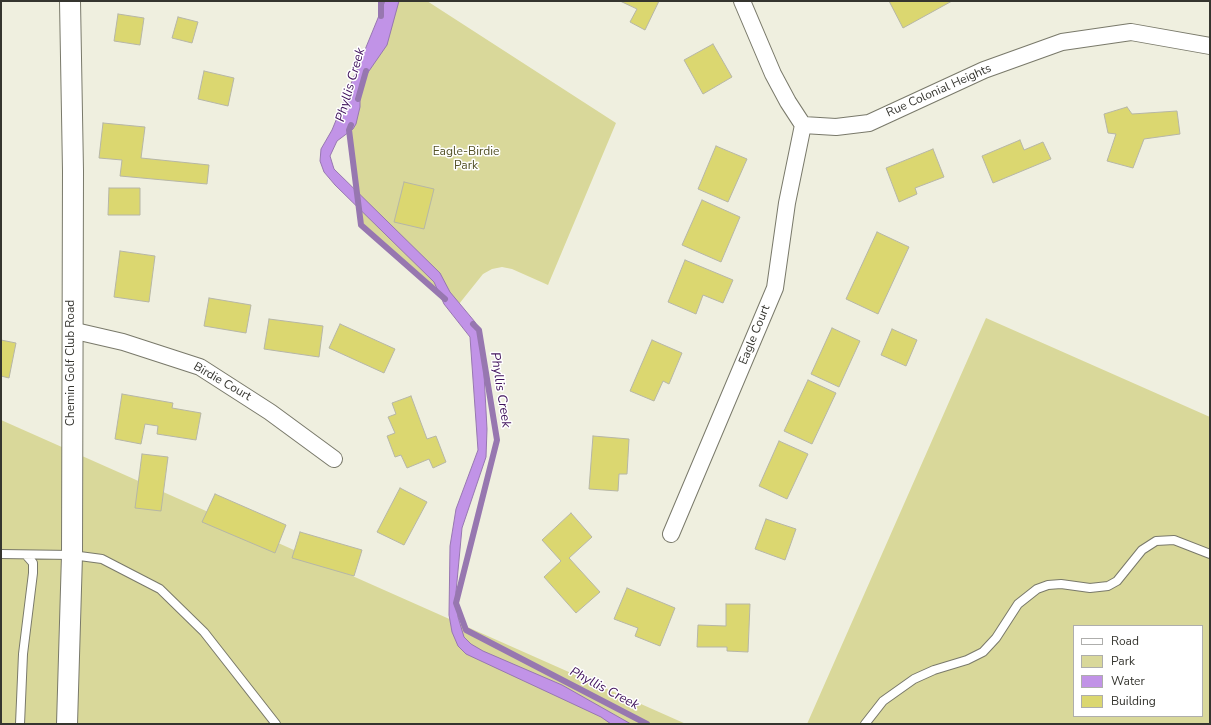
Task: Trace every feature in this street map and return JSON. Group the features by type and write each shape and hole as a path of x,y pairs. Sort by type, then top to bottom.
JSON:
{"street":[{"name":"Chemin Golf Club Road","path":"67,724 72,555 71,330 73,171 70,1"},
{"path":"742,1 773,74 788,102 803,125"},
{"name":"Rue Colonial Heights","path":"803,125 836,128 869,123 984,70 1062,42 1131,32 1210,46"},
{"name":"Eagle Court","path":"671,534 775,288 787,202 803,125"},
{"name":"Birdie Court","path":"71,330 123,342 200,367 270,412 334,459"}],"lane":[{"path":"865,724 883,701 914,679 934,670 967,660 983,652 996,638 1018,604 1037,589 1048,585 1061,584 1090,588 1108,586 1117,581 1142,550 1156,541 1174,540 1210,554"},
{"path":"1,554 72,555 102,559 160,589 204,632 276,724"},
{"path":"20,724 23,654 33,573 33,563 26,555"}],"green space":[{"name":"Eagle-Birdie Park","path":"390,1 427,1 616,123 548,285 512,269 502,267 492,269 483,274 455,309 361,225 349,130"},
{"path":"986,318 1210,417 1210,724 807,724"},
{"path":"1,420 686,724 1,724"}],"water":[{"path":"385,1 399,1 387,45 360,84 360,107 356,124 353,129 337,141 330,156 334,169 440,273 450,292 475,322 482,337 487,429 486,457 462,528 456,592 458,617 464,637 471,644 483,651 562,685 631,724 611,724 601,717 466,654 458,646 452,632 449,615 450,546 456,509 478,450 470,337 444,304 434,282 335,185 324,172 320,161 321,149 332,130"}],"building":[{"path":"620,1 659,1 645,30 630,22 637,9"},
{"path":"889,1 952,1 903,28"},
{"path":"118,14 144,18 140,45 114,41"},
{"path":"178,17 198,22 192,43 172,38"},
{"path":"713,44 732,77 703,94 684,60"},
{"path":"204,71 234,78 228,106 198,99"},
{"path":"1127,107 1132,114 1177,111 1180,134 1144,139 1133,168 1107,161 1116,134 1108,133 1104,114"},
{"path":"103,123 145,127 141,158 209,165 207,184 120,176 122,160 99,158"},
{"path":"1020,140 1024,150 1043,142 1051,159 993,183 982,156"},
{"path":"716,146 747,159 728,202 698,189"},
{"path":"933,149 944,177 915,188 917,194 899,202 886,168"},
{"path":"404,182 434,189 424,229 394,222"},
{"path":"109,188 140,188 140,215 108,215"},
{"path":"702,200 740,217 721,262 682,245"},
{"path":"877,232 909,247 878,314 846,299"},
{"path":"120,251 155,256 149,302 114,297"},
{"path":"685,260 733,280 723,303 703,295 696,314 668,302"},
{"path":"209,298 251,305 246,333 204,326"},
{"path":"269,319 323,326 319,357 264,349"},
{"path":"340,324 395,349 384,373 329,348"},
{"path":"832,328 860,341 839,387 811,374"},
{"path":"892,329 917,340 906,366 881,355"},
{"path":"1,340 16,343 9,378 1,376"},
{"path":"652,340 682,353 669,384 663,381 654,401 630,391"},
{"path":"808,380 836,393 812,444 784,431"},
{"path":"122,394 173,403 172,408 201,413 196,440 157,434 158,426 145,424 141,444 115,439"},
{"path":"411,396 427,439 436,436 446,462 433,468 429,459 407,468 401,455 395,457 387,436 395,433 388,417 396,414 392,403"},
{"path":"593,436 629,439 627,474 619,474 618,491 589,489"},
{"path":"779,441 808,454 787,499 759,486"},
{"path":"142,454 168,457 161,511 135,508"},
{"path":"400,488 427,502 404,545 377,532"},
{"path":"215,494 286,525 275,553 202,522"},
{"path":"571,513 592,537 569,558 600,592 576,613 544,577 561,561 542,540"},
{"path":"766,519 796,529 785,560 755,549"},
{"path":"300,532 362,550 354,576 292,558"},
{"path":"627,588 675,608 660,646 635,636 638,628 614,619"},
{"path":"726,604 750,604 748,652 727,651 727,647 697,647 698,625 726,626"}],"waterway":[{"name":"Phyllis Creek","path":"381,1 381,16"},
{"name":"Phyllis Creek","path":"358,99 366,71"},
{"name":"Phyllis Creek","path":"351,125 349,130 361,225 445,299"},
{"name":"Phyllis Creek","path":"473,324 479,330 497,440 456,603 466,630 647,724"}]}
